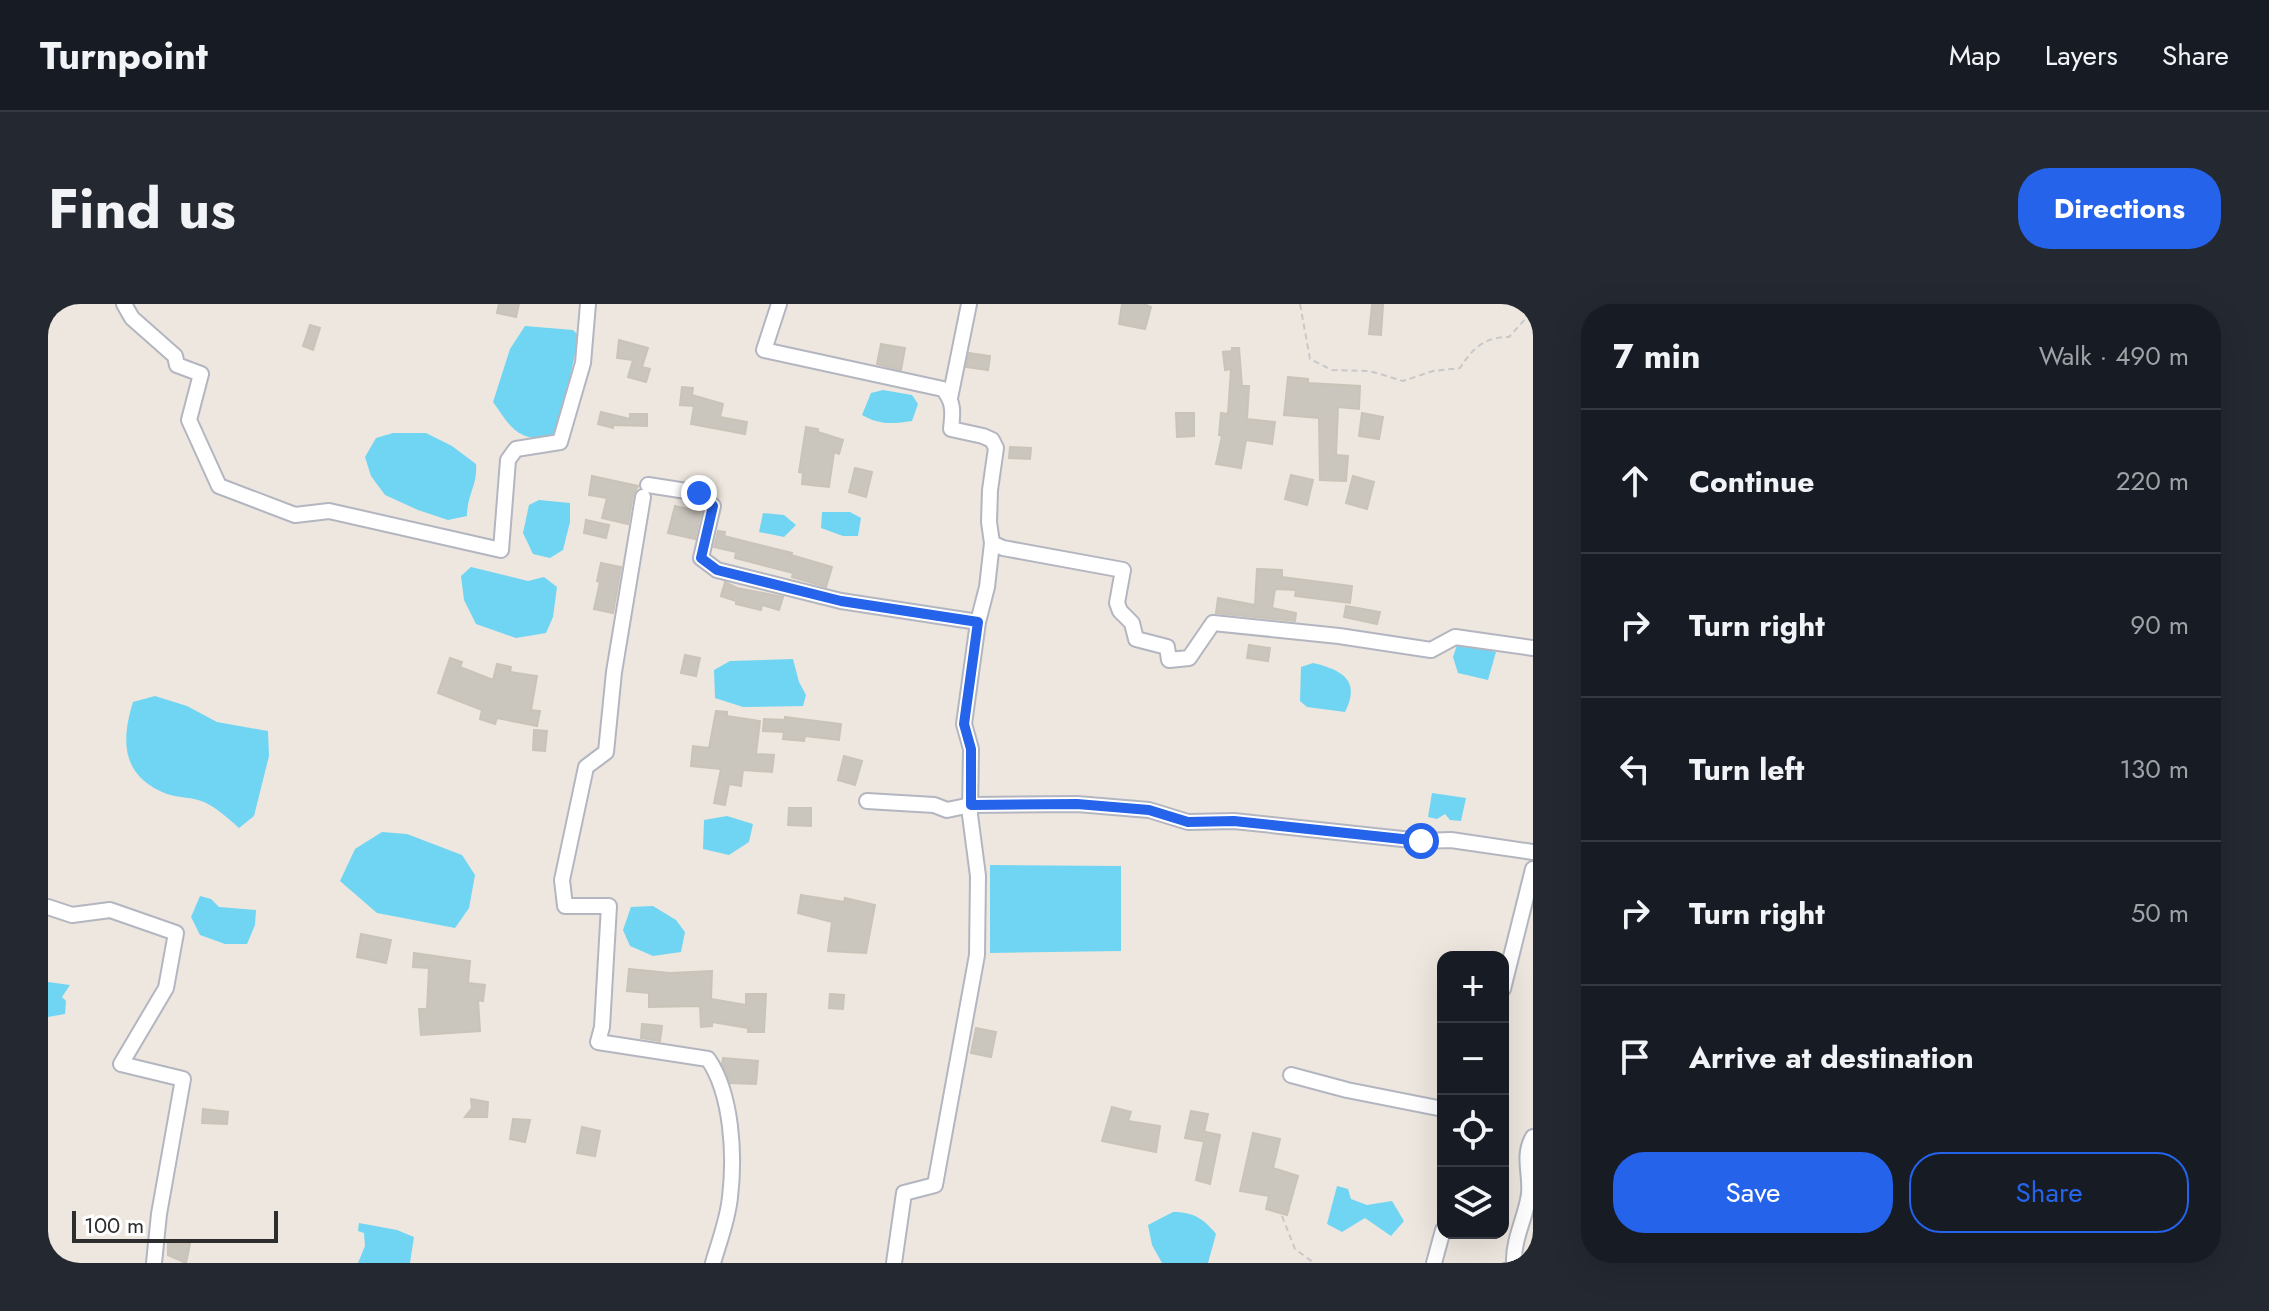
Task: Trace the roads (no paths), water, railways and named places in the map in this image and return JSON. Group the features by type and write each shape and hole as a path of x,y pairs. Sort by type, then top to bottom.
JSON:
{"street":[{"path":"124,304 132,318 175,356 177,365 201,374 189,420 219,486 295,515 329,511 501,550 508,460 516,449 560,442 583,363 588,304"},
{"path":"779,304 764,350 943,389 954,409 951,429 983,436 992,440 996,448 987,587 978,622 964,724 971,749 971,805 978,876 977,955 935,1185 904,1193 894,1263"},
{"path":"950,398 969,304"},
{"path":"713,1263 730,1197 731,1127 719,1075 708,1059 598,1042 602,1027 609,906 565,906 562,880 586,767 606,752 626,589 646,491 699,493 713,506 701,558 717,570 841,601 978,622"},
{"path":"992,543 1003,548 1123,570 1117,603 1120,611 1132,623 1136,639 1167,647 1169,660 1189,658 1213,623 1339,636 1431,650 1455,637 1533,648"},
{"path":"867,801 934,805 947,810 971,805 1091,805 1149,810 1188,822 1234,821 1421,841 1451,840 1533,852"},
{"path":"1509,965 1533,869"},
{"path":"48,907 72,915 110,910 176,933 166,988 121,1064 183,1079 159,1214 154,1263"},
{"path":"1291,1075 1437,1108"},
{"path":"1514,1263 1513,1251 1529,1191 1527,1148 1533,1137"},
{"path":"1434,1263 1441,1239"}],"water":[{"path":"525,326 573,330 579,336 559,427 548,439 528,437 515,430 493,402 510,349"},
{"path":"883,390 912,395 918,404 912,421 886,423 862,415 871,393"},
{"path":"393,433 426,433 452,446 476,464 467,516 448,520 385,495 371,476 365,457 376,438"},
{"path":"539,500 570,503 570,522 563,550 550,558 533,554 523,533 529,505"},
{"path":"822,512 850,512 861,518 858,536 843,536 821,528"},
{"path":"763,513 784,515 796,525 784,537 759,532"},
{"path":"471,567 528,581 544,577 557,587 553,617 546,633 516,638 476,624 464,600 461,576"},
{"path":"1458,642 1496,652 1488,680 1458,673 1453,657"},
{"path":"793,659 806,695 803,706 743,707 715,698 714,670 730,661"},
{"path":"1313,663 1340,673 1350,684 1345,712 1307,707 1300,701 1301,667"},
{"path":"155,696 187,706 217,722 268,731 269,756 254,816 239,828 204,802 167,794 152,787 133,768 126,745 133,702"},
{"path":"1432,793 1466,798 1461,821 1450,820 1445,814 1437,819 1428,817"},
{"path":"727,816 753,824 749,842 729,855 703,849 704,820"},
{"path":"382,832 407,834 462,855 475,875 469,908 455,928 377,913 340,881 355,849"},
{"path":"990,865 1121,866 1121,951 990,953"},
{"path":"200,896 211,899 219,907 256,910 255,925 247,944 225,944 200,935 191,917"},
{"path":"653,906 676,920 685,932 681,952 653,956 630,946 623,930 631,907"},
{"path":"48,982 70,985 62,997 66,1001 65,1014 48,1017"},
{"path":"1337,1186 1348,1189 1351,1199 1367,1205 1392,1201 1404,1221 1391,1236 1365,1218 1342,1232 1327,1224"},
{"path":"1173,1212 1197,1217 1216,1234 1208,1263 1162,1263 1152,1245 1148,1225"},
{"path":"359,1223 397,1230 414,1237 410,1263 358,1263 365,1246 364,1233 358,1231"}]}
